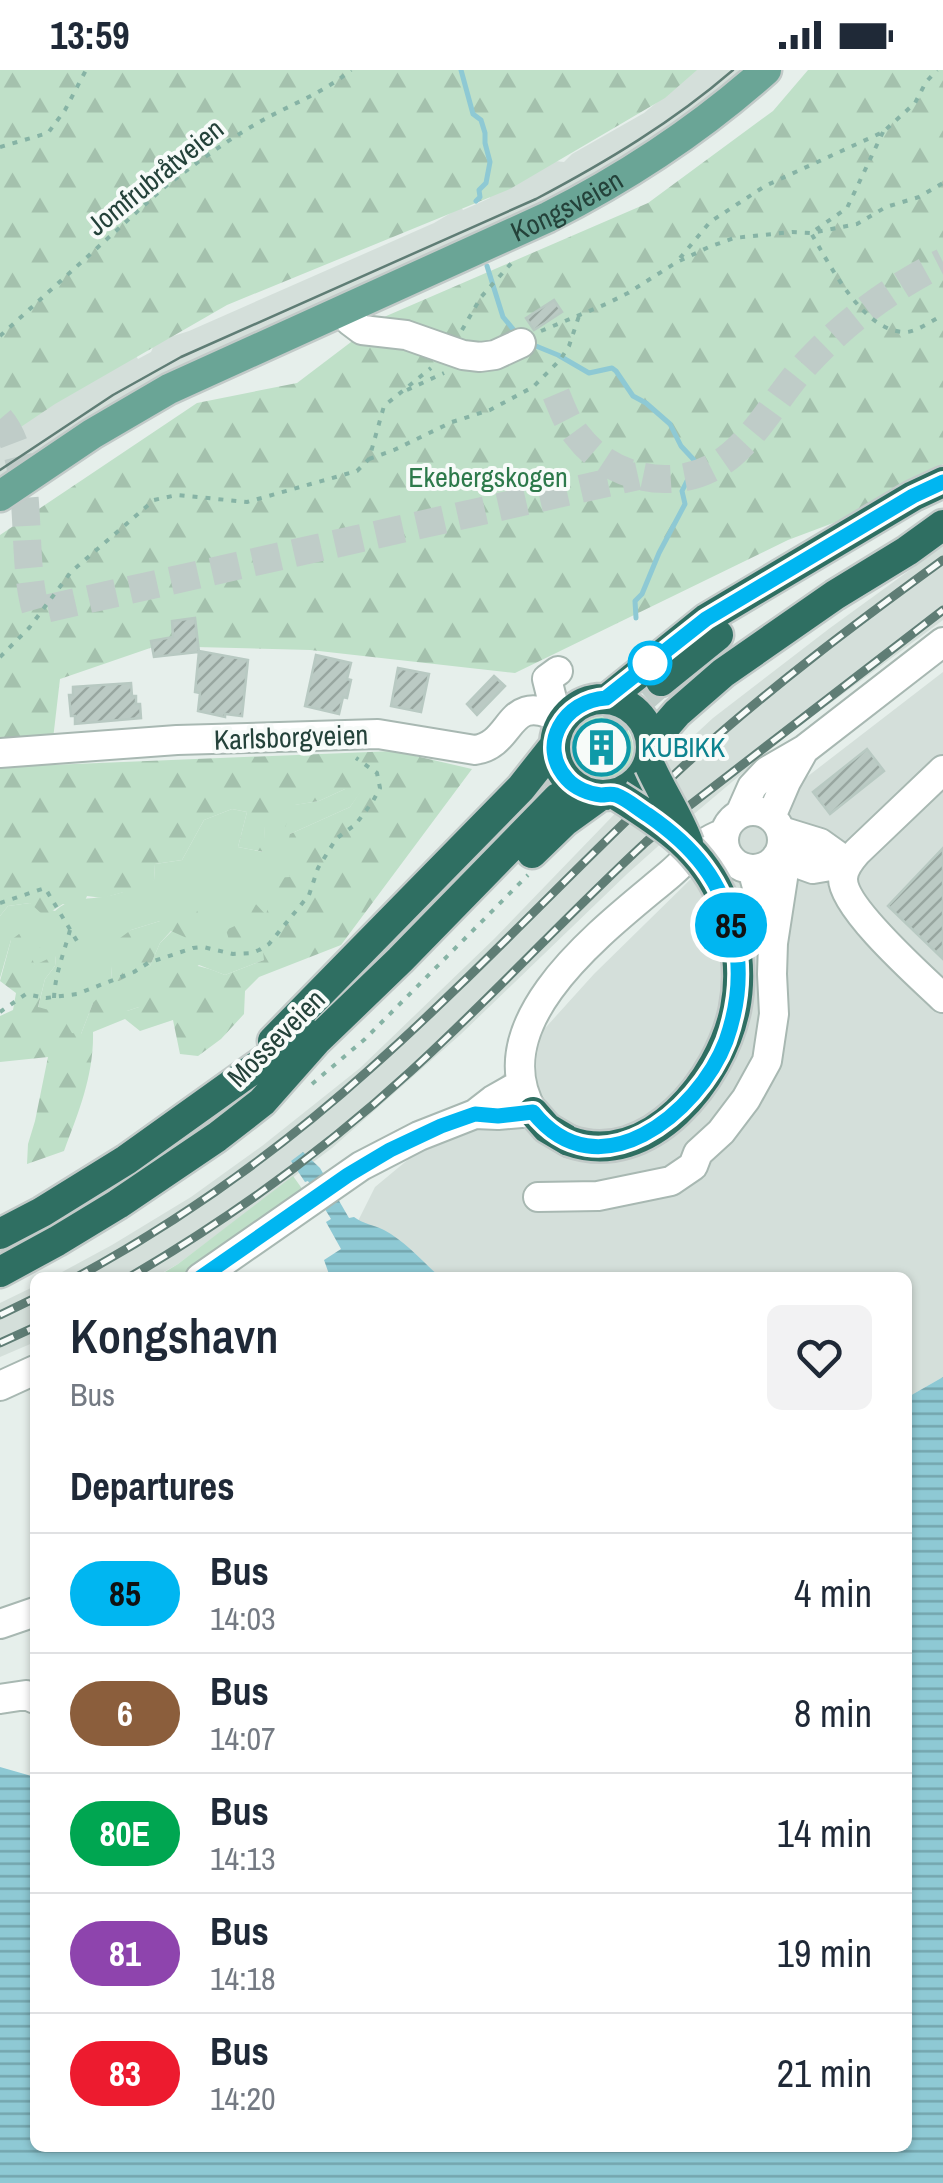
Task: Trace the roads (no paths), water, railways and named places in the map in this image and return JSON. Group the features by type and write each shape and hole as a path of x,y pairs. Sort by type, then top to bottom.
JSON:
{"highway":[{"path":"606,698 706,619 943,482"},
{"path":"943,491 708,642 666,686 790,603 943,513"},
{"path":"262,1102 348,1038 565,822 635,782 660,755 676,713 723,673 943,525"},
{"path":"241,1077 521,788 555,725 586,701 606,698 637,713 660,755 664,795 678,817 688,846"},
{"path":"527,1098 547,1128 569,1141 597,1147 636,1138 678,1110 715,1064 736,1008 738,986 734,934 716,886 688,846 666,828 610,795 577,787 567,779 560,769 555,725"},
{"name":"Mosseveien","path":"0,1234 126,1160 291,1044 552,794 400,960 316,1041 262,1102 118,1204 0,1272"}],"main road":[{"name":"Kongsveien","path":"0,496 144,402 601,190 716,112 766,70"}],"street":[{"path":"345,309 350,321 362,330 406,335 447,361 508,350 532,337"},
{"path":"773,943 737,843 752,788 768,771 804,749 943,642"},
{"path":"555,725 547,679 558,671"},
{"name":"Karlsborgveien","path":"0,753 192,740 384,734 475,750 518,715 532,710 555,725"},
{"path":"208,1272 390,1150 475,1114 498,1116 527,1098 519,1058 530,1020 544,998 614,920 701,843 737,843 762,868 776,834 786,782 804,749"},
{"path":"943,770 848,862 843,877 847,896 872,928 943,998"},
{"path":"737,843 756,810 813,868 848,862"},
{"path":"538,1196 598,1196 671,1181 693,1166 698,1153 721,1132 758,1080 766,1061 774,1014 773,943 783,878 776,834"},
{"path":"0,1386 30,1372"},
{"path":"0,1624 30,1614"},
{"path":"0,1699 30,1696"}],"water":[{"path":"303,1152 320,1168 349,1218 392,1235 435,1272 328,1272 324,1260 341,1249 326,1222 331,1219 291,1161"},
{"path":"943,1377 943,2183 0,2183 0,1767 30,1776 30,2152 912,2152 912,1395"}],"waterway":[{"path":"461,70 473,114 481,120 490,162 486,183 476,201"},
{"path":"487,266 503,317 518,335"},
{"path":"531,344 589,373 612,368 633,396 670,424 681,446 694,460 682,491 685,504 642,594 635,601 636,618"}],"tunnel":[{"path":"556,394 577,435 610,464 650,478 692,476 712,468 742,445 799,372 855,318 943,262"},
{"path":"0,419 19,460 36,611 638,476"},
{"path":"547,789 661,681"}],"tram line":[{"path":"0,470 113,395 181,357 562,185 663,124 733,70"}],"railway":[{"path":"86,1272 192,1207 337,1098 452,993 718,735 812,658 943,560"},
{"path":"138,1272 239,1207 345,1128 441,1043 646,842 943,610"},
{"path":"0,1315 30,1300"},
{"path":"0,1343 30,1329"}],"place":[{"name":"KUBIKK","path":"602,747"}],"park label":[{"name":"Ekebergskogen","path":"488,477"}]}
